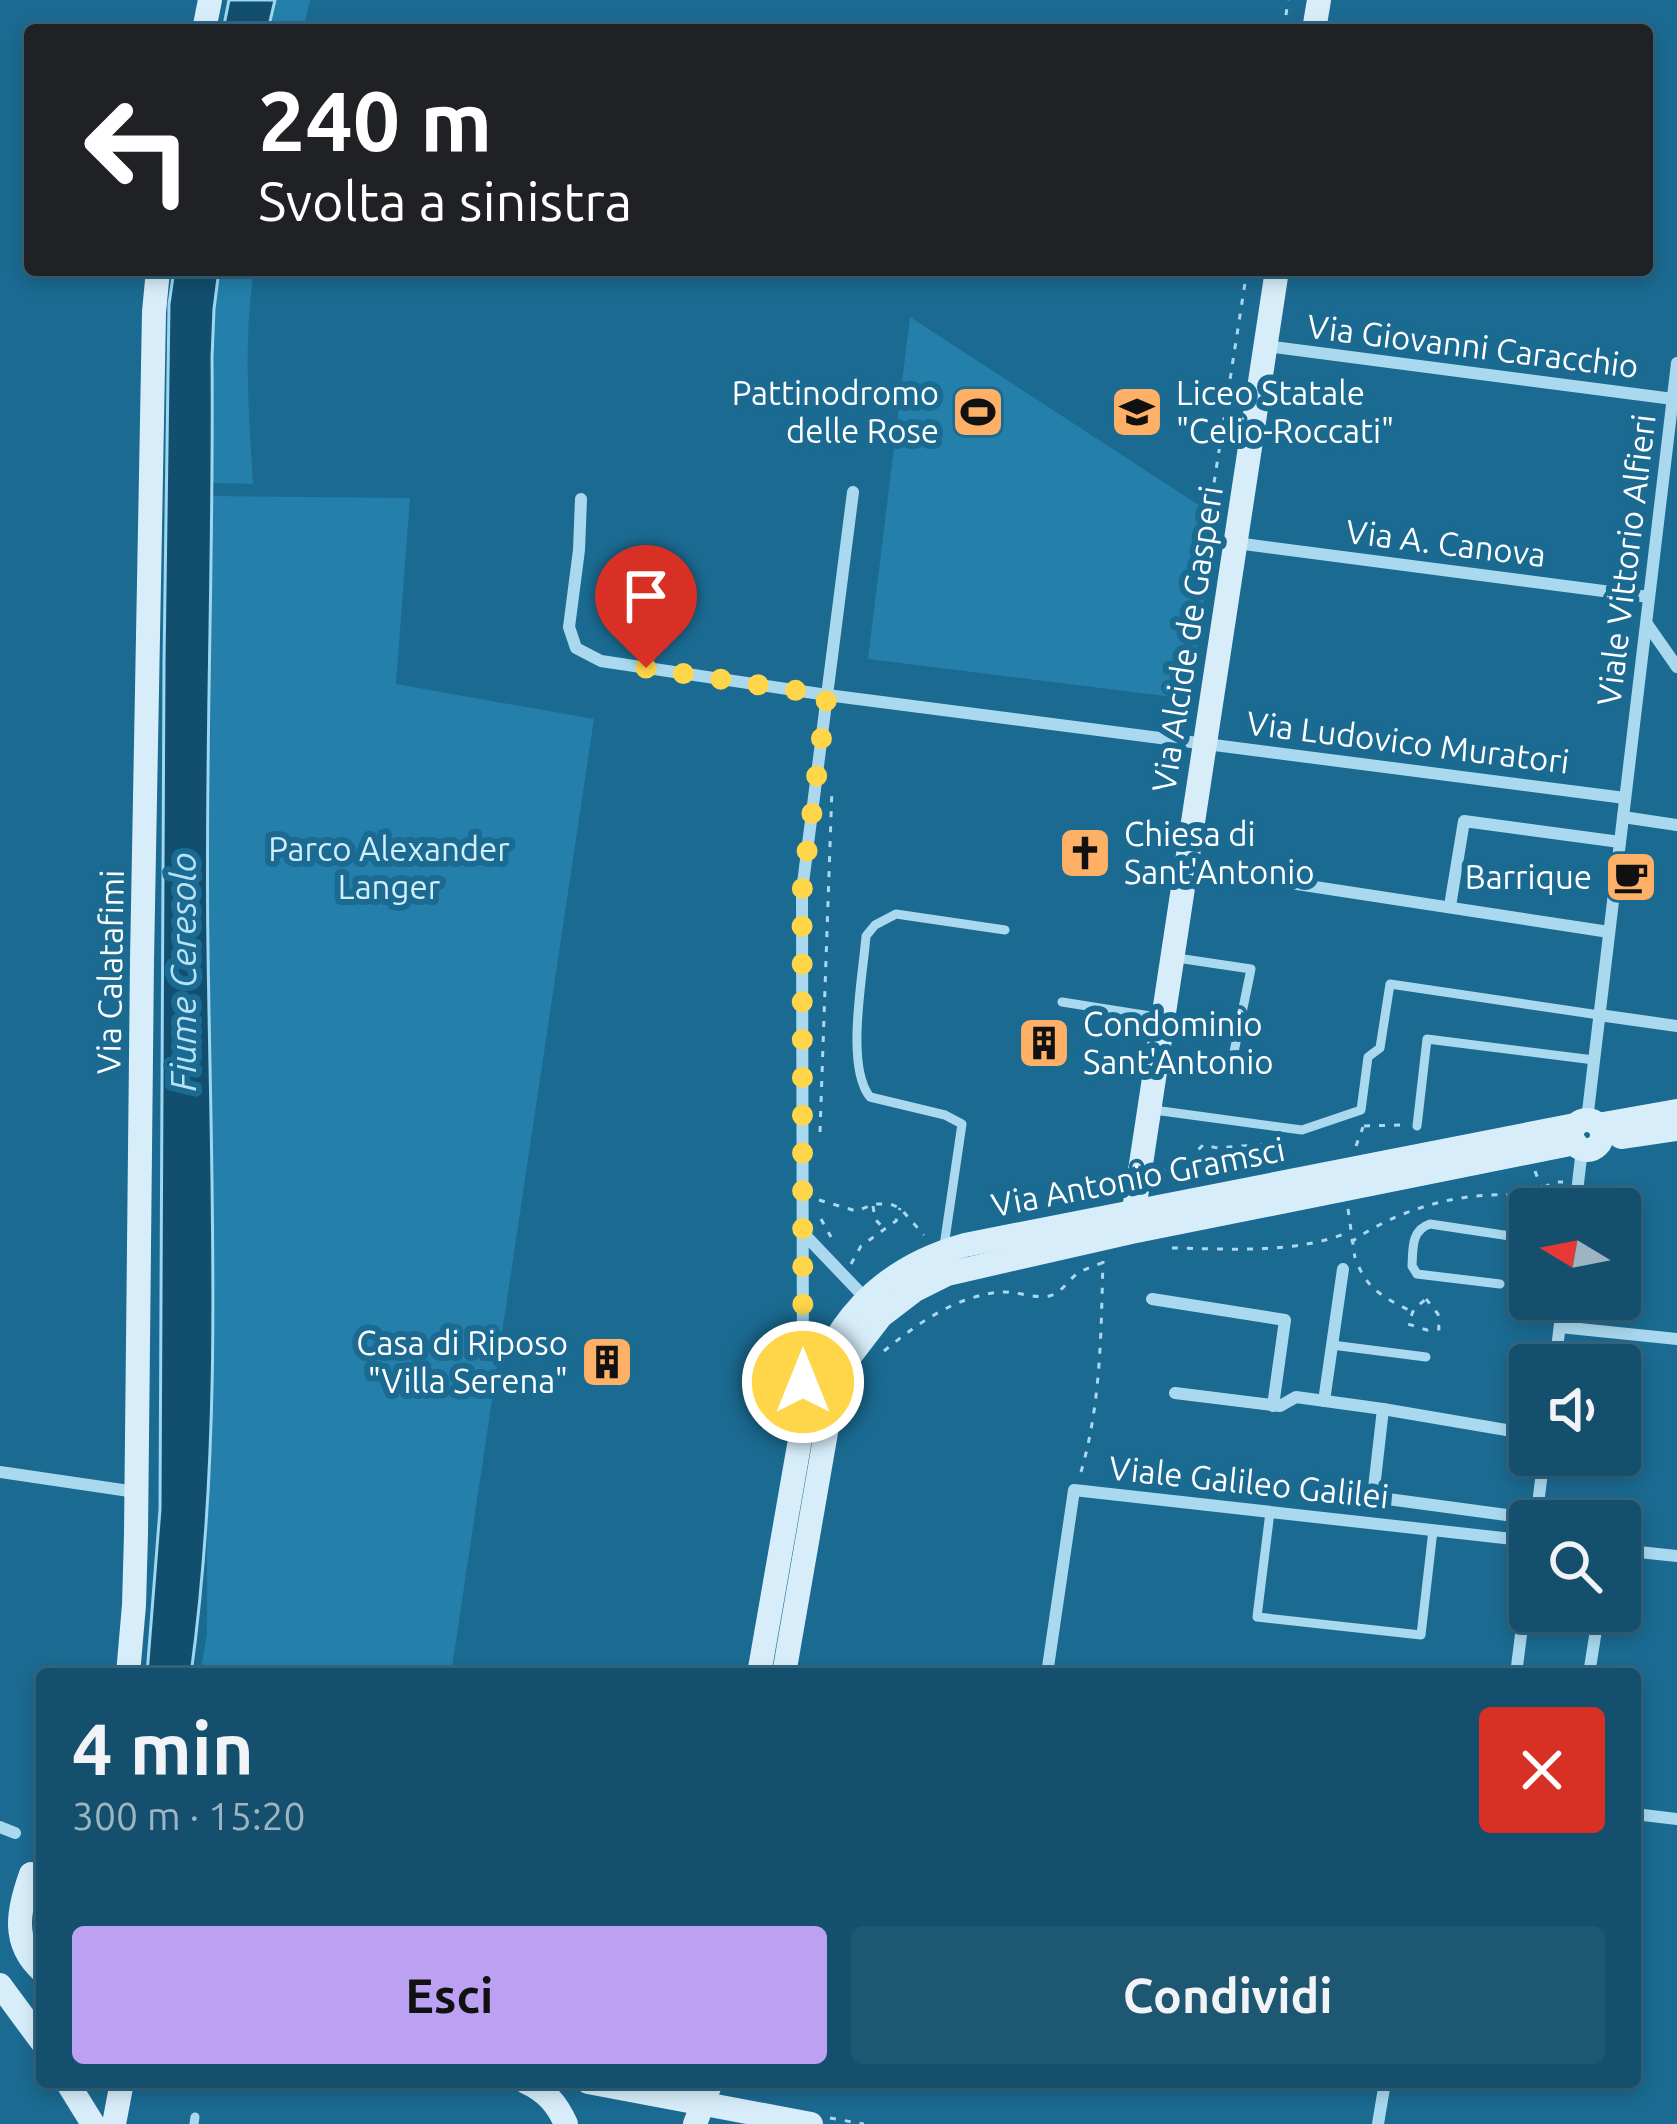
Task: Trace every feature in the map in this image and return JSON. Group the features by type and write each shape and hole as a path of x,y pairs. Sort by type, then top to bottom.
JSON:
{"street":[{"name":"Via Calatafimi","path":"129,1668 134,1605 157,276"},
{"name":"Via Alcide de Gasperi","path":"1132,1221 1276,276"},
{"name":"Via Giovanni Caracchio","path":"1266,346 1673,400"},
{"name":"Viale Vittorio Alfieri","path":"1577,1188 1677,363"},
{"path":"802,1424 802,891 853,492"},
{"name":"Via Ludovico Muratori","path":"581,499 569,627 576,648 601,661 827,695 1625,798"},
{"name":"Via A. Canova","path":"1236,543 1649,597"},
{"path":"1646,622 1677,667"},
{"path":"1623,817 1677,825"},
{"path":"1450,906 1464,821 1620,842"},
{"path":"1185,867 1609,932"},
{"path":"1599,1015 1677,1026"},
{"name":"Via Antonio Gramsci","path":"1346,1179 1522,1154 1677,1111"},
{"name":"Via Antonio Gramsci","path":"785,1668 828,1417 840,1378 873,1307 896,1275 933,1245 1132,1221 1586,1134 1677,1129"},
{"name":"Via Antonio Gramsci","path":"760,1668 802,1424 821,1362 847,1320 947,1274 1104,1250 1132,1221"},
{"path":"803,1234 846,1269 873,1307"},
{"path":"1324,1401 1342,1269"},
{"path":"1152,1299 1285,1320 1273,1406"},
{"path":"1558,1344 1561,1320"},
{"path":"1560,1327 1677,1339"},
{"path":"1175,1394 1273,1406 1296,1397 1509,1430"},
{"path":"1383,1409 1373,1498 1509,1516"},
{"path":"0,1472 136,1492"},
{"name":"Viale Galileo Galilei","path":"1048,1668 1074,1490 1509,1538"},
{"path":"1641,1552 1677,1556"},
{"path":"1517,1668 1521,1632"},
{"path":"1590,1668 1596,1632"},
{"path":"1641,1815 1677,1819"},
{"path":"0,1826 15,1834"},
{"path":"0,1902 36,1868"},
{"path":"36,1868 21,1901 19,1933 36,1967"},
{"path":"0,1972 36,1975"},
{"path":"0,1985 36,2034"},
{"path":"0,2015 36,2047"},
{"path":"71,2088 94,2124"},
{"path":"114,2124 121,2088"},
{"path":"540,2088 566,2124"},
{"path":"621,2088 703,2103 740,2117 811,2124"},
{"path":"730,2088 740,2117"},
{"path":"1378,2124 1384,2088"}],"lane":[{"path":"933,1245 962,1124 946,1115 869,1097 863,1089 856,1057 866,936 896,914 1005,930"},
{"path":"1172,957 1251,970 1234,1052"},
{"path":"1148,1109 1302,1130 1361,1110 1368,1057 1380,1048 1390,984 1599,1015"},
{"path":"1063,1002 1162,1018"},
{"path":"1417,1126 1427,1039 1594,1060"},
{"path":"1500,1283 1417,1274 1412,1266 1417,1232 1430,1224 1509,1236"},
{"path":"1332,1346 1426,1357"},
{"path":"1270,1512 1257,1617 1421,1635 1433,1530"}],"path":[{"path":"820,1136 833,772"},
{"path":"1413,1312 1376,1291 1363,1277 1349,1232 1346,1179 1359,1126 1417,1126"},
{"path":"1138,1176 1177,1167 1203,1145 1283,1143"},
{"path":"1522,1154 1542,1188 1555,1182 1578,1183"},
{"path":"1351,1242 1393,1216 1418,1208 1509,1194"},
{"path":"817,1205 817,1199 856,1211 884,1202 900,1208 933,1245"},
{"path":"873,1205 875,1220 886,1230"},
{"path":"846,1269 861,1246 896,1221 900,1208"},
{"path":"818,1214 834,1242"},
{"path":"1171,1248 1322,1243 1349,1232"},
{"path":"872,1361 908,1331 968,1298 1003,1292 1054,1295 1104,1250"},
{"path":"1074,1490 1093,1421 1104,1250"},
{"path":"844,1256 846,1269"},
{"path":"846,1269 858,1270"},
{"path":"1426,1299 1438,1314 1439,1329 1408,1324 1413,1312 1426,1299"}],"green space":[{"path":"275,0 310,0 304,24 269,24"},
{"path":"218,276 253,276 248,350 253,484 212,483"},
{"name":"Pattinodromo delle Rose","path":"910,317 1217,517 1189,699 868,659"},
{"name":"Parco Alexander Langer","path":"213,496 410,498 396,684 594,719 452,1668 201,1668 207,1634"}],"water":[{"path":"229,0 275,0 269,24 224,24"},
{"name":"Fiume Ceresolo","path":"173,276 218,276 212,358 208,800 212,1402 192,1668 147,1668 160,1509 169,304"}],"place":[{"name":"Pattinodromo delle Rose","path":"978,412"},
{"name":"Liceo Statale \"Celio-Roccati\"","path":"1137,412"},
{"name":"Chiesa di Sant'Antonio","path":"1085,853"},
{"name":"Barrique","path":"1631,877"},
{"name":"Condominio Sant'Antonio","path":"1044,1043"},
{"name":"Casa di Riposo \"Villa Serena\"","path":"607,1362"}],"route":[{"path":"646,668 827,695 802,891 803,1382"}]}
